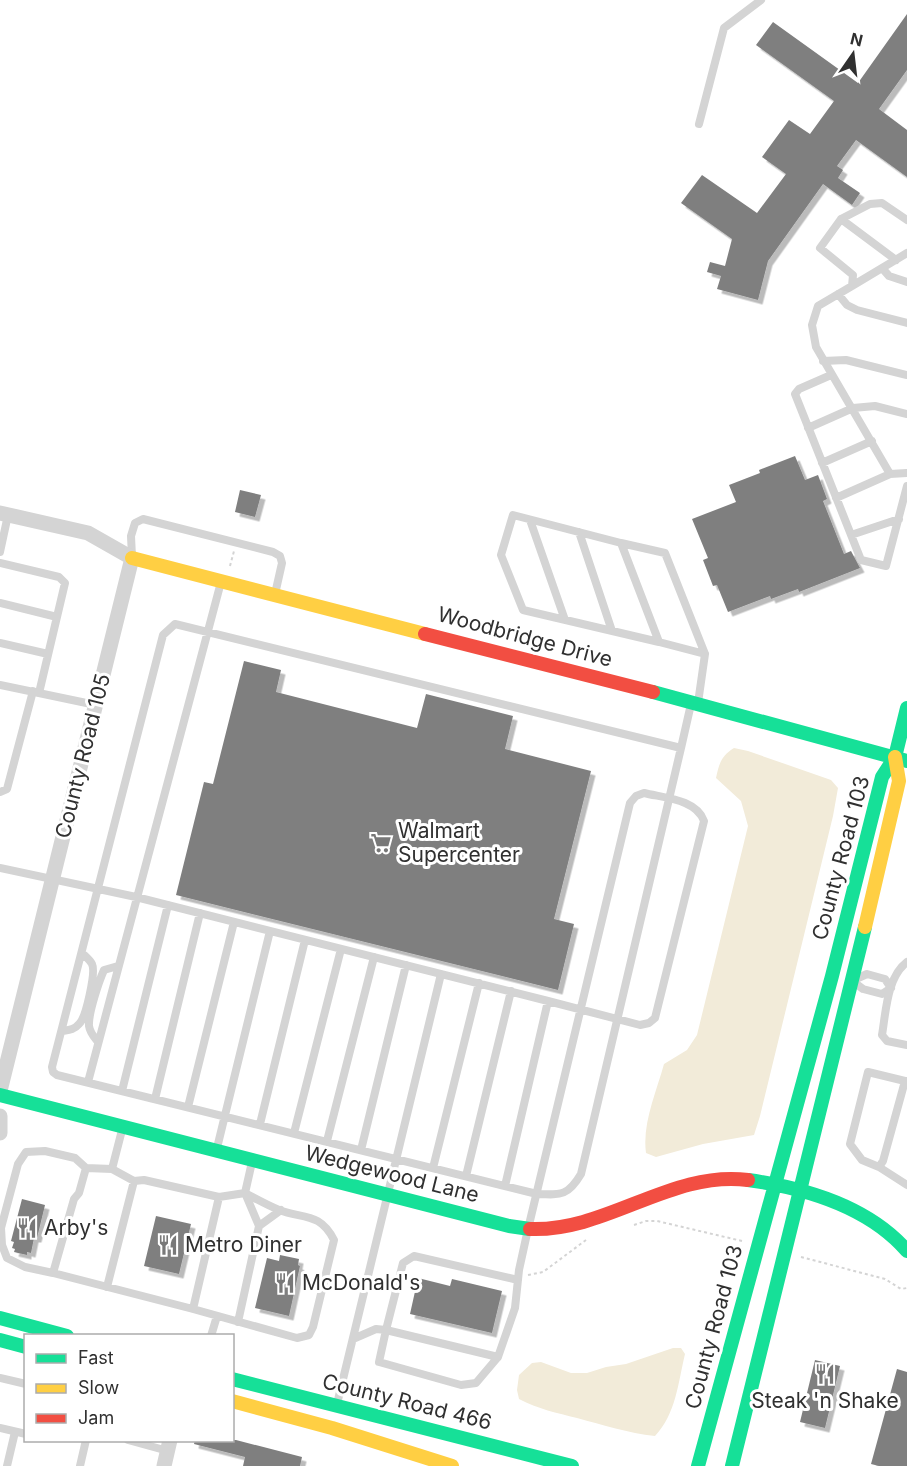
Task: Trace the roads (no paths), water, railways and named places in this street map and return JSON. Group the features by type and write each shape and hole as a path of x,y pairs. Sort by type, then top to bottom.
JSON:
{"street":[{"path":"4,514 88,533 132,558"},
{"name":"Woodbridge Drive","path":"132,558 695,703 901,759"},
{"name":"County Road 105","path":"0,1093 132,558"},
{"path":"901,759 907,708"},
{"name":"County Road 103","path":"698,1466 832,976 882,777 901,759"},
{"name":"County Road 103","path":"732,1466 852,981 899,781 901,759"},
{"path":"832,976 852,981"},
{"name":"Wedgewood Lane","path":"0,1093 216,1151 528,1229 550,1228 580,1222 699,1182 730,1178 800,1191"},
{"path":"0,1116 0,1133"},
{"path":"800,1191 849,1208 886,1229 905,1246"},
{"path":"0,1318 61,1334"},
{"path":"0,1340 24,1346"},
{"name":"County Road 466","path":"234,1380 572,1466"},
{"name":"County Road 466","path":"234,1402 332,1428 452,1466"},
{"path":"164,1466 169,1445"}],"lane":[{"path":"699,124 724,28 761,0"},
{"path":"852,286 853,275 820,248 841,219 870,204 882,203 907,220"},
{"path":"841,219 896,260"},
{"path":"890,474 823,361 816,347 812,325 818,306 907,254"},
{"path":"882,268 889,276 907,282"},
{"path":"838,294 847,305 857,310 907,323"},
{"path":"823,361 846,360 907,375"},
{"path":"831,375 799,389 795,394 861,560 886,566 907,486"},
{"path":"808,428 852,408 875,406 907,414"},
{"path":"822,463 872,441"},
{"path":"836,498 890,474 907,474"},
{"path":"0,552 4,514"},
{"path":"681,748 175,624 163,635 52,1067 53,1072 57,1075 537,1194 555,1194 572,1189 581,1174 705,654 665,553 513,515 501,555 523,610 705,654"},
{"path":"132,558 131,536 135,523 143,519 262,549 280,556 282,563 275,594"},
{"path":"851,535 898,519"},
{"path":"531,520 564,620"},
{"path":"579,532 612,631"},
{"path":"621,543 659,642"},
{"path":"0,563 59,577 64,583 48,654 7,789 0,792"},
{"path":"88,1082 221,580"},
{"path":"0,603 57,617"},
{"path":"0,643 48,654"},
{"path":"0,685 96,705"},
{"path":"0,868 136,897 341,948 374,957 511,991 548,1001 581,1009 618,1018 640,1024 649,1023 655,1018 704,821 701,812 694,807 644,793 636,796 630,803 581,1009 537,1194 528,1229 515,1308 498,1357 476,1383 462,1385 380,1362 403,1263 414,1256 518,1280"},
{"path":"122,1091 168,905"},
{"path":"155,1099 200,913"},
{"path":"188,1107 234,922"},
{"path":"216,1151 270,931"},
{"path":"260,1124 305,939"},
{"path":"294,1133 341,948"},
{"path":"62,1031 73,1029 81,1023 85,1012 94,973 92,965 82,953"},
{"path":"327,1142 374,957"},
{"path":"907,962 898,968 891,988 882,1035 888,1041 907,1045"},
{"path":"362,1150 406,965"},
{"path":"98,1042 91,1034 88,1024 104,970 118,966"},
{"path":"336,1406 441,974"},
{"path":"852,981 867,975 885,980 891,988"},
{"path":"852,981 863,989 882,994 891,988"},
{"path":"433,1168 479,983"},
{"path":"466,1176 511,991"},
{"path":"505,1186 548,1001"},
{"path":"879,1167 883,1161 906,1081 868,1071 850,1143 862,1160 879,1167 907,1185"},
{"path":"112,1169 123,1127"},
{"path":"45,1151 75,1158 86,1168 112,1169 134,1181 144,1180 219,1197 245,1193 281,1210 313,1218 328,1228 334,1240 314,1327 309,1335 297,1338 25,1267 7,1258 2,1245 1,1228 18,1164 26,1152 45,1151"},
{"path":"238,1322 259,1227 245,1193 252,1160"},
{"path":"53,1273 74,1199 79,1193 86,1168"},
{"path":"107,1287 134,1181"},
{"path":"193,1309 219,1197"},
{"path":"259,1227 281,1210"},
{"path":"211,1334 217,1316"},
{"path":"352,1339 376,1329 386,1330 498,1357"},
{"path":"0,1378 24,1384"},
{"path":"0,1428 24,1434"},
{"path":"7,1466 15,1432"},
{"path":"80,1466 86,1442"},
{"path":"144,1442 169,1445"}],"place":[{"name":"Walmart Supercenter","path":"381,843"},
{"name":"Arby's","path":"27,1228"},
{"name":"Metro Diner","path":"168,1245"},
{"name":"McDonald's","path":"285,1283"},
{"name":"Steak 'n Shake","path":"825,1374"}]}
